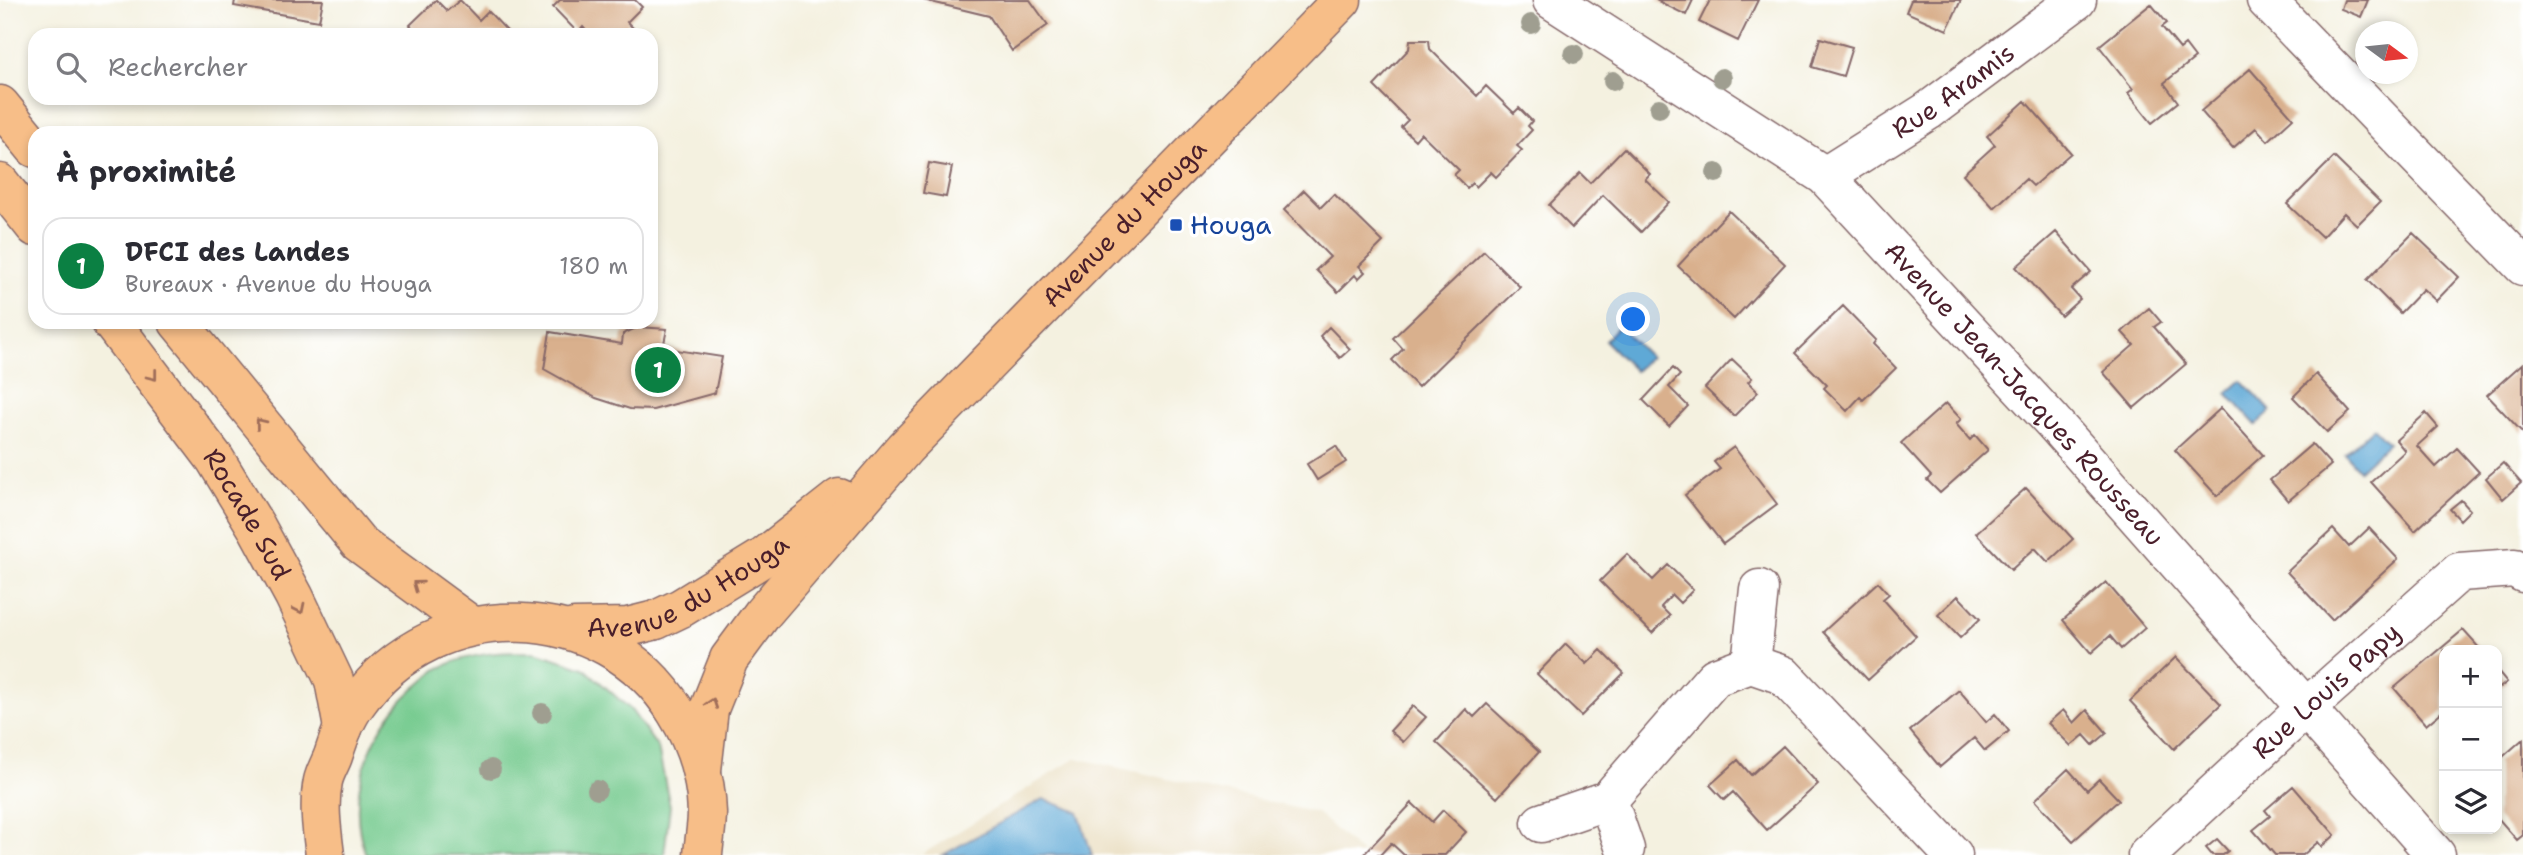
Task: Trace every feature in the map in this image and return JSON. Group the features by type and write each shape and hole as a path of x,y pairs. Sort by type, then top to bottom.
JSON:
{"main road":[{"name":"Avenue du Houga","path":"702,770 709,709 729,659 763,612 905,448 1342,0"},
{"path":"0,105 28,139"},
{"path":"0,183 28,218"},
{"name":"Rocade Sud","path":"116,329 215,459 257,527 334,680 343,728"},
{"path":"184,329 359,542 472,626"},
{"name":"Avenue du Houga","path":"563,628 628,627 656,620 681,608 764,556 905,448"},
{"path":"325,855 320,820 323,781 343,728 357,702 389,668 428,642 472,626 518,621 563,628 603,643 637,666 666,695 688,731 702,770 707,813 703,855"}],"street":[{"name":"Avenue Jean-Jacques Rousseau","path":"1552,0 1825,176 2052,421 2436,855"},
{"name":"Rue Aramis","path":"1825,176 1928,111 2077,0"},
{"path":"2266,0 2523,266"},
{"name":"Rue Louis Papy","path":"2147,855 2459,572 2515,568 2523,573"},
{"path":"1751,664 1759,589"},
{"path":"1541,823 1608,800 1715,677 1751,664 1783,675 1954,855"},
{"path":"1608,800 1625,849"}],"shaded area":[{"path":"1076,758 1317,813 1363,855 921,855"}],"green space":[{"path":"536,652 584,668 631,710 658,748 670,806 664,855 366,855 360,832 360,784 366,761 388,718 404,699 439,668 465,658 488,654"}],"water":[{"path":"1619,326 1650,357 1635,371 1605,341"},
{"path":"2242,380 2271,411 2256,425 2227,393"},
{"path":"2373,428 2388,443 2359,470 2345,454"},
{"path":"1043,799 1078,812 1092,855 943,855"}],"building":[{"path":"235,0 323,0 319,21 234,6"},
{"path":"436,0 447,11 460,0 479,20 488,11 504,28 413,28 410,25"},
{"path":"560,0 635,0 642,7 627,22 633,28 573,28 553,7"},
{"path":"923,0 1030,0 1048,25 1012,51 989,16"},
{"path":"1656,0 1693,0 1686,15"},
{"path":"1710,0 1758,0 1738,41 1699,22"},
{"path":"1911,0 1961,0 1947,30 1906,12"},
{"path":"2344,0 2368,0 2361,17 2341,9"},
{"path":"2151,4 2167,23 2162,27 2180,49 2185,45 2195,58 2164,83 2178,102 2152,123 2128,93 2133,89 2099,46"},
{"path":"1820,38 1852,47 1843,76 1812,67"},
{"path":"1410,40 1429,40 1430,49 1477,96 1486,86 1514,113 1519,108 1532,121 1528,126 1532,130 1517,146 1522,150 1496,177 1491,172 1476,187 1472,183 1467,188 1454,175 1459,170 1421,133 1415,140 1401,127 1408,120 1374,86 1409,49"},
{"path":"2250,69 2293,118 2268,141 2256,128 2233,148 2201,111"},
{"path":"2025,101 2071,153 2033,186 2026,179 1994,208 1963,174 1995,145 1987,136"},
{"path":"1624,148 1650,174 1645,179 1669,202 1641,232 1603,195 1572,228 1549,205 1580,173 1590,183"},
{"path":"2334,157 2380,202 2357,225 2344,213 2322,237 2287,204"},
{"path":"929,163 952,167 946,197 923,193"},
{"path":"1304,190 1321,207 1334,194 1383,242 1359,266 1365,272 1358,279 1355,275 1338,292 1316,270 1330,257 1284,210"},
{"path":"1729,211 1785,264 1734,319 1678,266"},
{"path":"2056,232 2091,272 2071,289 2080,299 2061,316 2016,267"},
{"path":"2413,233 2459,277 2436,301 2423,289 2400,313 2367,280"},
{"path":"1484,251 1520,287 1418,387 1392,360 1403,349 1393,338"},
{"path":"1843,306 1876,340 1873,344 1896,368 1863,400 1860,397 1847,411 1824,388 1827,385 1795,353"},
{"path":"2149,308 2161,322 2154,327 2186,364 2134,408 2103,372 2134,345 2122,332"},
{"path":"1329,327 1350,349 1340,358 1320,336"},
{"path":"634,329 667,329 663,348 722,357 715,393 653,410 630,409 596,398 544,369 550,332 622,344 623,334"},
{"path":"1732,359 1752,378 1748,382 1758,392 1734,416 1705,388"},
{"path":"2523,363 2523,433 2487,395"},
{"path":"1673,368 1680,375 1669,387 1688,406 1669,426 1643,400"},
{"path":"2316,374 2350,412 2327,432 2293,397"},
{"path":"1946,403 1961,419 1956,424 1970,440 1975,435 1988,450 1940,493 1927,480 1931,476 1901,443"},
{"path":"2221,408 2263,455 2217,496 2175,450"},
{"path":"2426,413 2438,427 2417,446 2436,467 2457,448 2479,472 2415,531 2371,482 2405,451 2396,440"},
{"path":"2312,444 2331,465 2288,501 2270,480"},
{"path":"1336,446 1346,462 1317,480 1307,464"},
{"path":"1734,447 1777,504 1723,544 1685,495 1720,469 1714,462"},
{"path":"2503,463 2521,483 2503,499 2486,478"},
{"path":"2026,488 2073,539 2048,562 2035,548 2011,570 1976,533"},
{"path":"2461,500 2470,510 2460,520 2450,509"},
{"path":"2369,528 2398,559 2332,620 2287,572 2333,529 2349,547"},
{"path":"1627,554 1653,580 1668,565 1693,590 1680,603 1672,595 1661,607 1670,616 1652,633 1600,581"},
{"path":"1878,582 1889,594 1883,599 1916,636 1868,680 1823,632"},
{"path":"2106,582 2145,628 2121,649 2110,636 2091,653 2063,620"},
{"path":"1958,596 1980,619 1960,638 1938,615"},
{"path":"2463,630 2476,645 2445,645"},
{"path":"1566,644 1587,664 1601,650 1624,673 1581,716 1537,674"},
{"path":"2439,650 2439,714 2426,725 2394,688"},
{"path":"2176,657 2221,704 2174,749 2130,701"},
{"path":"1959,690 1986,722 1995,714 2009,731 1985,751 1974,738 1940,767 1910,731"},
{"path":"1487,704 1539,752 1497,798 1436,742 1466,709 1474,717"},
{"path":"1413,706 1426,717 1403,742 1390,731"},
{"path":"2063,710 2074,723 2087,710 2107,733 2093,745 2084,735 2071,746 2048,723"},
{"path":"2523,739 2523,835 2517,840 2502,823 2502,758"},
{"path":"1783,746 1818,784 1767,830 1733,792 1724,800 1710,785 1738,760 1751,775"},
{"path":"2068,769 2087,790 2099,779 2119,800 2073,841 2035,800"},
{"path":"2293,786 2335,835 2322,847 2318,842 2303,855 2275,855 2253,830 2270,816 2265,810"},
{"path":"1412,803 1432,822 1443,810 1466,832 1445,855 1404,855 1391,843 1380,855 1363,855"},
{"path":"2217,839 2228,851 2223,855 2212,855 2206,848"}],"place":[{"name":"Houga","path":"1176,225"},
{"name":"DFCI des Landes","path":"658,370"}]}
